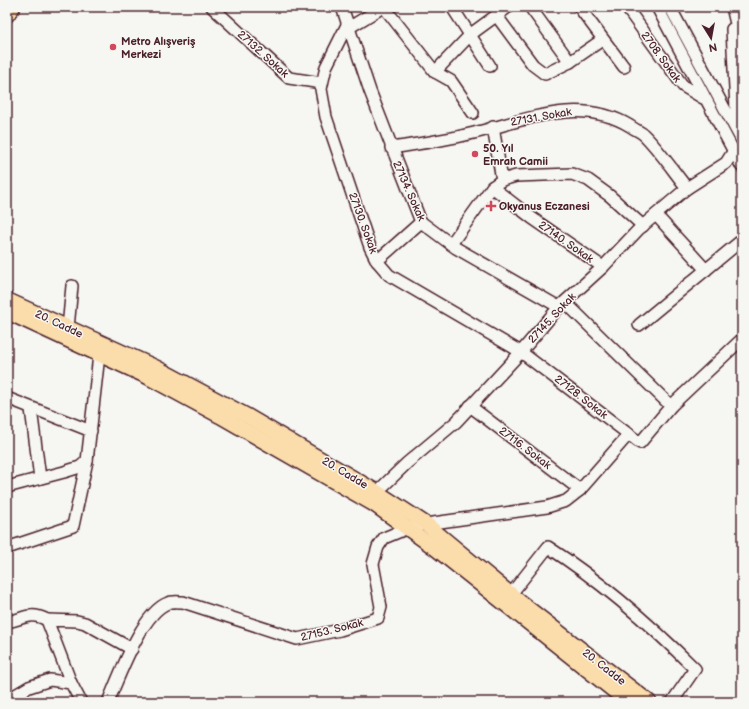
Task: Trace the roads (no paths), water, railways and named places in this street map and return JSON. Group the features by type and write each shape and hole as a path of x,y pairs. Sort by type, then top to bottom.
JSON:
{"main road":[{"path":"7,15 13,7"},
{"name":"20. Cadde","path":"7,300 157,368 249,417 377,492 426,524 510,594 649,702"},
{"path":"7,312 148,377 220,416 375,505 408,528 628,702"}],"street":[{"name":"27132. Sokak","path":"212,7 289,78 322,83"},
{"name":"27134. Sokak","path":"342,7 370,91 421,222 451,244 562,304 671,406"},
{"path":"349,25 383,7 435,72 451,81 474,113"},
{"path":"452,7 471,34 490,66"},
{"path":"530,7 570,62"},
{"path":"579,7 602,40 624,66"},
{"name":"2708. Sokak","path":"626,7 678,81 683,86 704,99"},
{"path":"656,7 742,168"},
{"path":"670,7 740,136"},
{"path":"732,7 737,28 740,136"},
{"path":"435,72 471,34 503,10 533,65 545,74 570,62 602,40"},
{"name":"27130. Sokak","path":"349,25 326,68 321,89 326,117 370,247 377,261 389,276 521,352"},
{"name":"27131. Sokak","path":"391,148 434,143 512,121 576,110 602,113 622,122 642,134 687,188"},
{"path":"493,127 502,180"},
{"name":"27145. Sokak","path":"377,492 407,463 456,422 521,352 562,304 603,267 643,226 687,188 726,163 733,152"},
{"path":"451,244 492,187 502,180 516,176 572,174 588,180 610,196 643,226"},
{"name":"27140. Sokak","path":"492,187 532,218 603,267"},
{"path":"656,215 706,270"},
{"path":"377,261 421,222"},
{"path":"639,325 742,240"},
{"path":"68,328 72,286"},
{"path":"671,406 742,339"},
{"name":"27128. Sokak","path":"521,352 640,443 671,406"},
{"path":"726,354 742,352"},
{"path":"7,548 73,526 87,461 99,355"},
{"path":"7,398 31,409 91,431"},
{"name":"27116. Sokak","path":"470,406 580,490"},
{"path":"31,409 40,478"},
{"name":"27153. Sokak","path":"108,702 143,625 152,614 168,603 183,602 297,639 340,630 378,618 381,607 373,564 378,547 384,538 408,528 426,524 547,507 566,501 580,490 629,434"},
{"path":"7,488 80,467 87,461"},
{"path":"510,594 548,547 574,564 671,645 695,669 672,702"},
{"path":"7,622 23,617 37,615 47,620 77,621 85,623 132,649"},
{"path":"47,620 71,682 81,702"},
{"path":"7,698 29,687 50,680 71,682"}],"place":[{"name":"Metro Alışveriş Merkezi","path":"113,47"},
{"name":"50. Yıl Emrah Camii","path":"475,154"},
{"name":"Okyanus Eczanesi","path":"491,206"}]}
